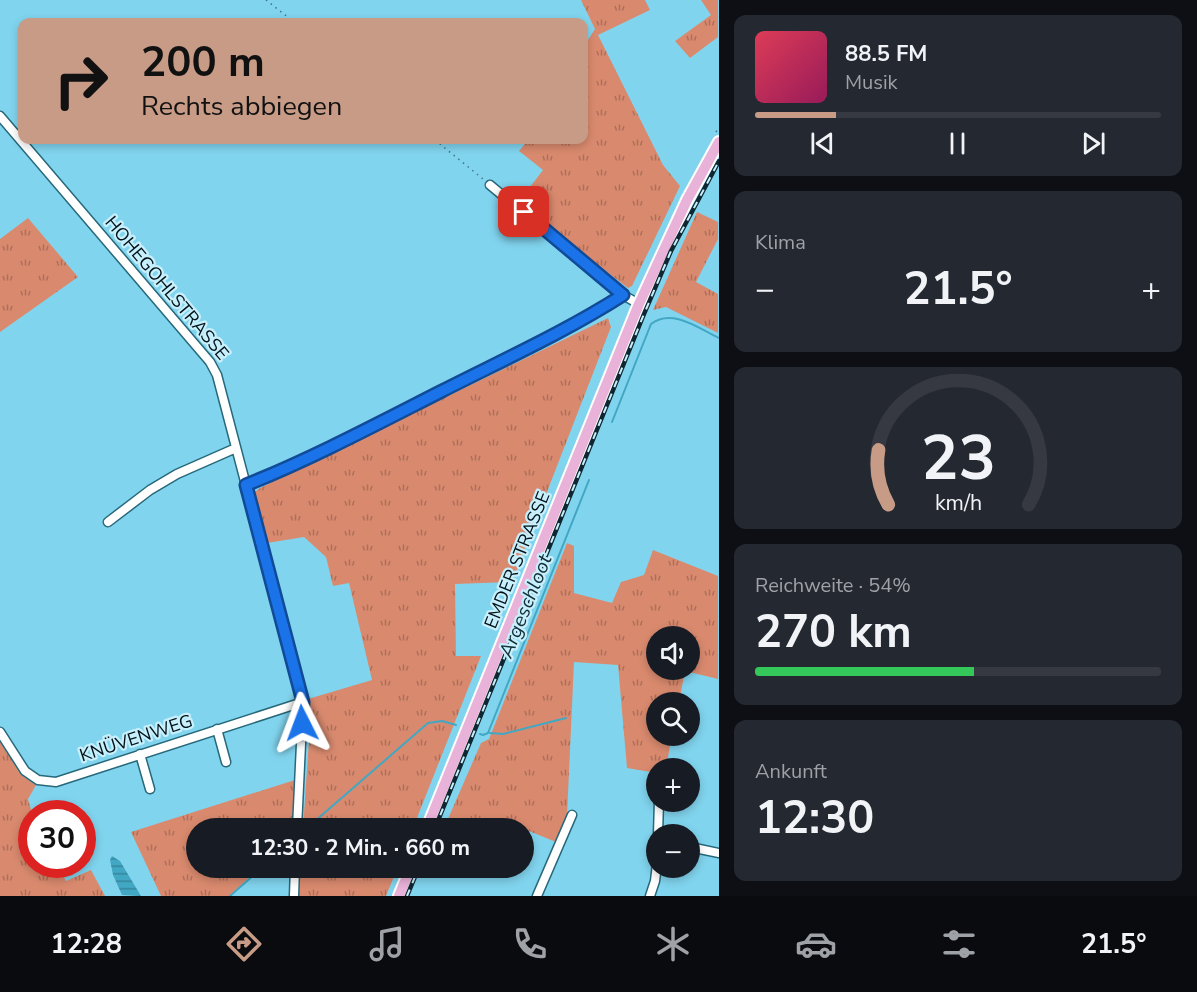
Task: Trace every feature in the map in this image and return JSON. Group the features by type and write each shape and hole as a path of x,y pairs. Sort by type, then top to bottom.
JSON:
{"main road":[{"name":"EMDER STRASSE","path":"430,818 639,304 718,141"},
{"path":"399,896 406,878"}],"street":[{"name":"HOHEGOHLSTRASSE","path":"0,116 18,137"},
{"name":"HOHEGOHLSTRASSE","path":"24,144 210,362 217,375 303,702 297,818"},
{"path":"490,185 623,295 639,304"},
{"path":"246,485 291,467 586,319 623,295"},
{"path":"108,522 150,490 177,474 236,448"},
{"name":"KNÜVENWEG","path":"0,732 25,771 38,780 56,782 303,702"},
{"path":"217,729 226,762"},
{"path":"140,754 150,789"},
{"path":"537,896 572,815"},
{"path":"700,849 718,853"},
{"path":"294,896 295,878"},
{"path":"650,896 655,878"}],"path":[{"path":"266,0 289,18"},
{"path":"440,144 490,185"}],"green space":[{"path":"581,0 645,0 650,10 598,35 663,165 680,186 632,286 628,288 517,204 543,170 519,151 525,144 588,144 588,40 595,29"},
{"path":"701,0 718,0 718,37 690,58 675,41 711,15"},
{"path":"697,212 718,222 718,239 696,282 718,294 718,333 666,307 653,310"},
{"path":"28,218 78,277 0,332 0,239"},
{"path":"608,318 611,327 512,582 455,584 456,656 481,656 417,818 304,818 311,711 308,699 372,680 349,583 333,586 326,557 304,537 267,543 255,492"},
{"path":"567,543 574,546 574,593 612,603 621,582 644,575 653,550 718,576 718,679 700,675 700,626 646,626 646,680 683,680 681,692 646,692 646,746 670,746 668,758 646,758 646,771 627,768 618,665 574,662 567,816 556,842 534,833 534,818 448,818 481,743 489,739"},
{"path":"0,740 23,776 36,785 28,800 18,800 18,878 64,878 66,881 73,878 95,878 105,896 0,896"},
{"path":"295,780 293,818 186,818 186,878 249,878 230,896 161,896 131,832"},
{"path":"299,878 393,878 386,896 298,896"}],"water":[{"path":"112,856 120,861 141,896 122,895 113,875 110,860"}],"waterway":[{"name":"Argeschloot","path":"612,422 651,324 668,318 676,319 685,321 719,338"},
{"name":"Argeschloot","path":"480,734 488,733 589,480"},
{"path":"490,733 503,734 566,718"},
{"name":"Argeschloot","path":"319,818 428,723 442,721 456,725"},
{"name":"Argeschloot","path":"230,896 250,878"}],"railway":[{"path":"439,818 644,314 671,251 719,161"},
{"path":"407,896 414,878"}],"route":[{"path":"302,723 303,702 246,485 291,467 418,404 586,319 623,295 524,212"}]}
